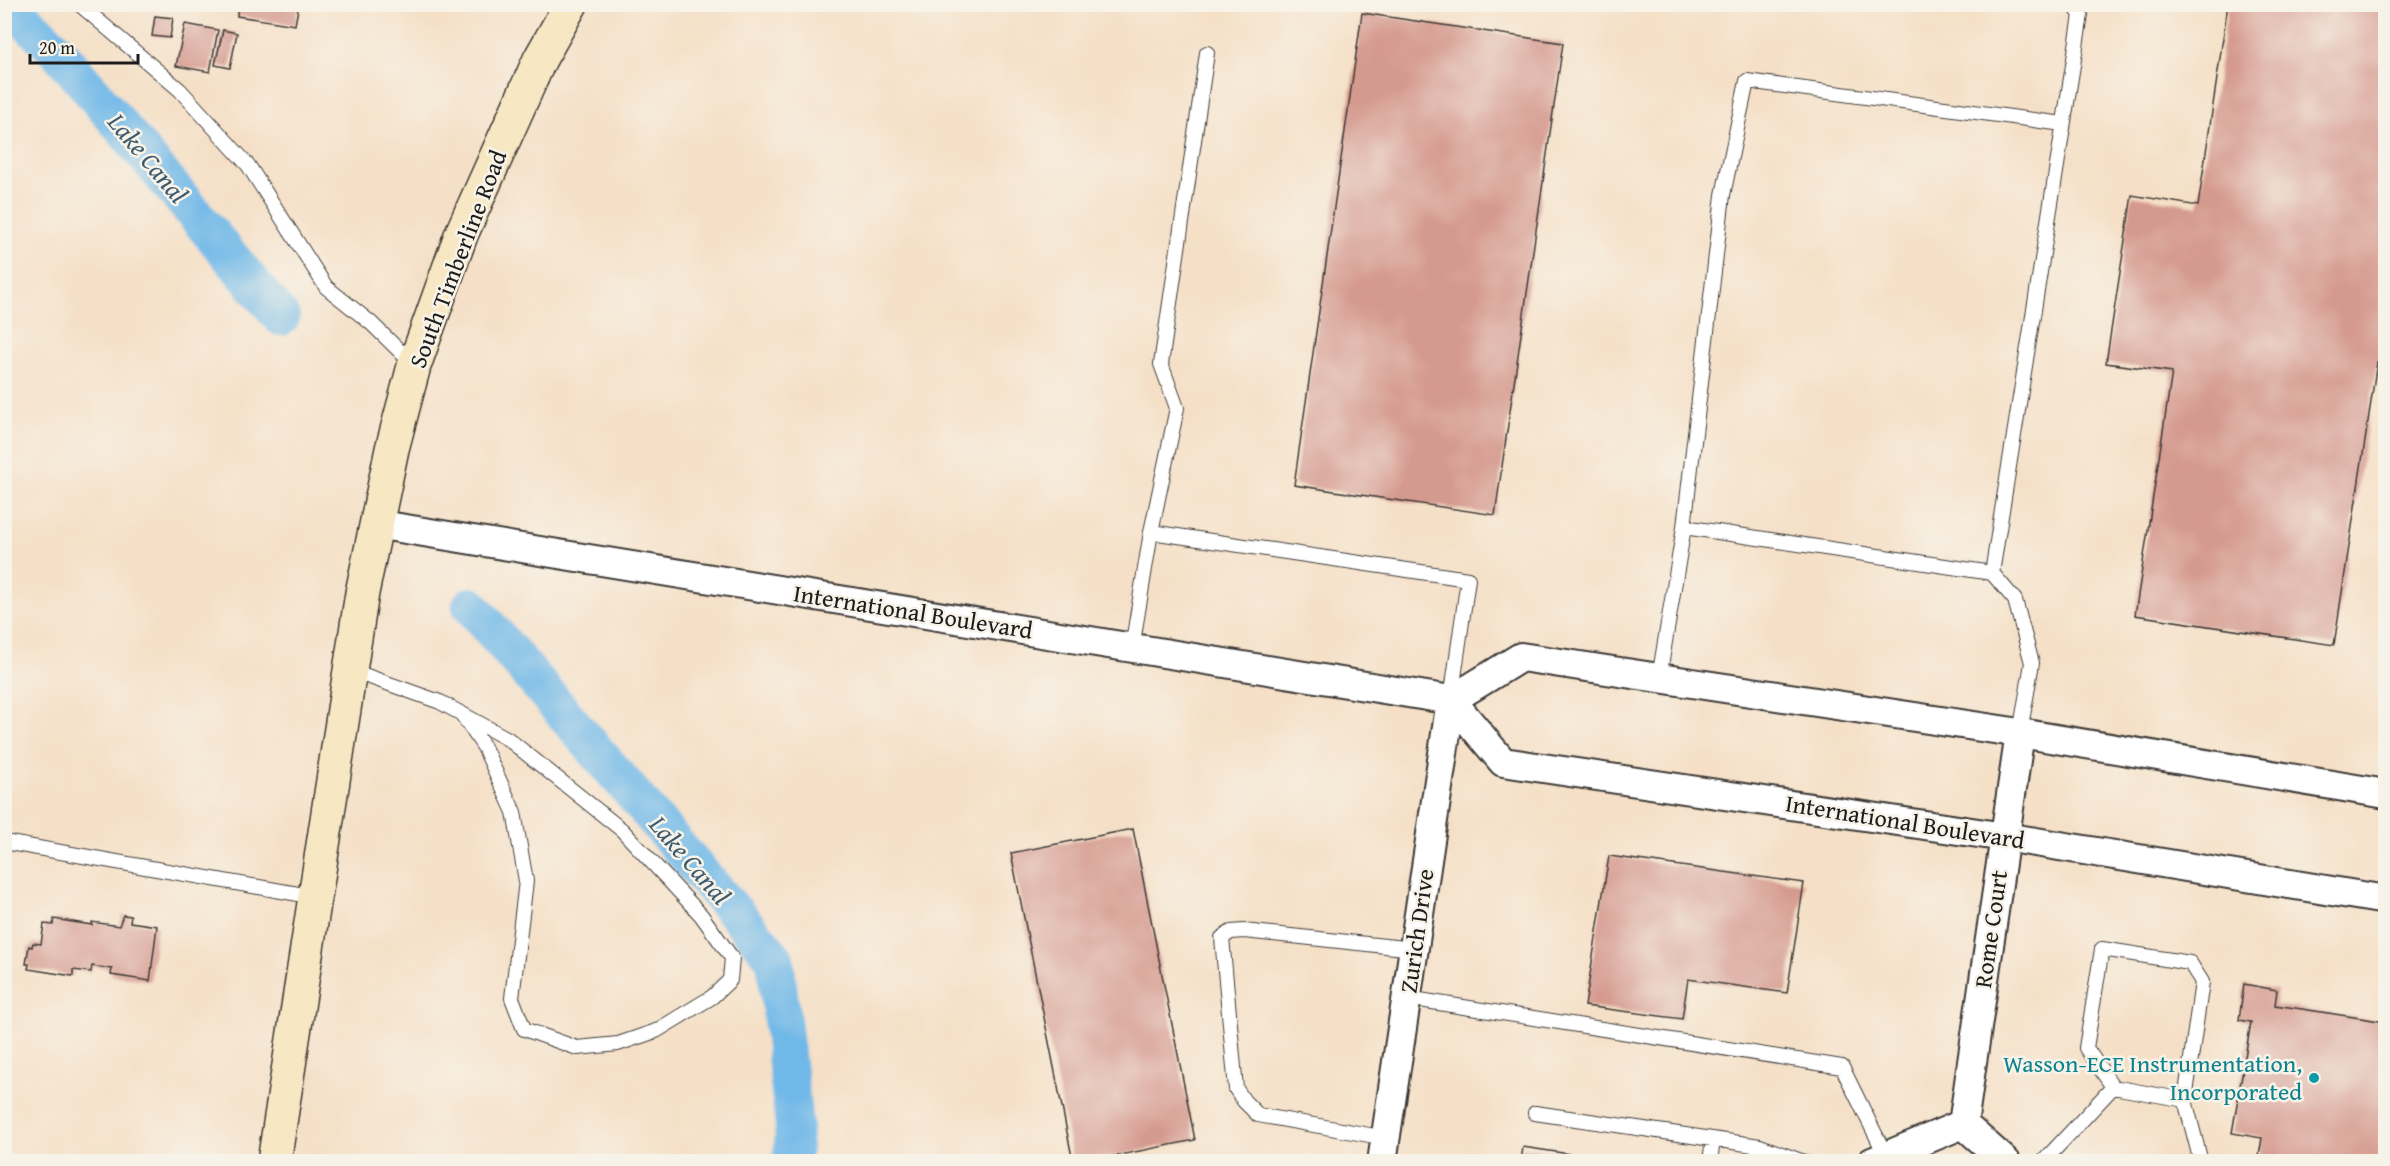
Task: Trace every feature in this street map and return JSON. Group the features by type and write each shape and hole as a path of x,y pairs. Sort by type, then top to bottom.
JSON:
{"main road":[{"name":"South Timberline Road","path":"274,1161 350,670 375,524 414,366 461,236 540,59 571,4"}],"street":[{"name":"International Boulevard","path":"375,524 1451,700 1503,762 2005,837 2385,900"},
{"path":"1451,700 1521,657 2020,733 2385,794"},
{"name":"Zurich Drive","path":"1384,1150 1451,700"},
{"name":"Rome Court","path":"1963,1124 2020,733"},
{"path":"1879,1159 1963,1124 2006,1161"}],"lane":[{"path":"79,4 188,98 248,165 326,287 371,322 414,366"},
{"path":"1992,573 2081,15 2073,4"},
{"path":"1132,648 1151,532 1177,408 1161,364 1207,53"},
{"path":"1659,678 1684,526 1723,195 1748,81 2063,124"},
{"path":"1684,526 1992,573 2015,600 2032,663 2020,733"},
{"path":"1151,532 1468,579 1451,700"},
{"path":"350,670 440,702 461,713 508,739 622,830 701,915 732,958 730,980 712,997 656,1031 618,1044 577,1048 524,1029 512,998 526,880 514,812 484,747 461,713"},
{"path":"4,842 315,897"},
{"path":"1384,1150 1258,1115 1244,1101 1236,1089 1222,938 1231,932 1244,931 1414,949"},
{"path":"2186,1100 2113,1087 2086,1048 2102,949 2190,963 2202,981 2186,1100 2201,1161"},
{"path":"1407,998 1842,1067 1879,1159"},
{"path":"2043,1161 2113,1087"},
{"path":"1535,1113 1760,1146 1804,1161"},
{"path":"1710,1161 1713,1139"}],"building":[{"path":"238,4 299,4 295,25 237,16"},
{"path":"2228,4 2386,4 2386,363 2377,362 2334,645 2135,615 2172,372 2106,363 2132,195 2198,206"},
{"path":"1362,13 1563,43 1495,515 1294,485"},
{"path":"155,16 173,18 170,38 152,36"},
{"path":"185,24 218,30 210,72 176,66"},
{"path":"223,30 237,33 230,68 215,65"},
{"path":"1133,829 1195,1140 1085,1162 1073,1162 1011,853"},
{"path":"1609,856 1804,883 1787,993 1688,979 1682,1019 1585,1006"},
{"path":"123,915 131,916 130,922 157,926 150,981 111,975 112,969 92,966 91,972 73,970 73,976 28,969 29,964 26,964 29,946 32,947 33,943 41,944 44,924 53,925 54,919 92,925 92,922 119,926"},
{"name":"Wasson-ECE Instrumentation, Incorporated","path":"2244,984 2277,990 2275,1005 2386,1022 2386,1162 2258,1162 2262,1138 2232,1133 2251,1022 2239,1020"},
{"path":"1523,1147 1609,1160 1609,1162 1521,1162"}],"waterway":[{"name":"Lake Canal","path":"9,4 61,55 281,317"},
{"name":"Lake Canal","path":"471,606 775,959 794,1125 792,1162"}],"place":[{"name":"Wasson-ECE Instrumentation, Incorporated","path":"2314,1078"}]}
